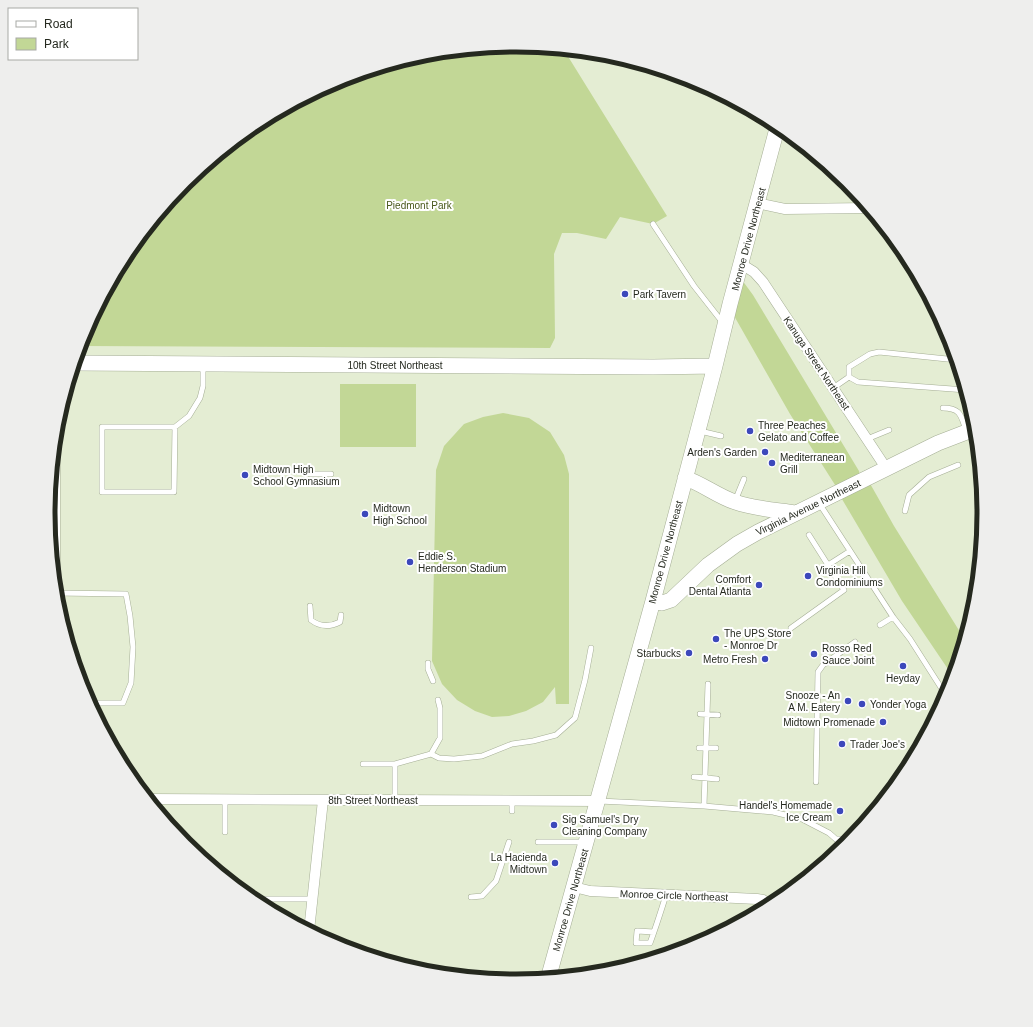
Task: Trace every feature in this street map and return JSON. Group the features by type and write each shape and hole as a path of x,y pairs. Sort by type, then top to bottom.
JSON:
{"main road":[{"name":"Monroe Drive Northeast","path":"549,974 652,601 776,132"},
{"name":"10th Street Northeast","path":"80,363 715,366"},
{"name":"Virginia Avenue Northeast","path":"652,601 662,603 671,600 708,565 737,544 886,468 938,443 970,431"},
{"path":"685,478 734,502 747,506 796,513"}],"street":[{"path":"758,203 785,209 862,208"},
{"name":"Kanuga Street Northeast","path":"741,264 754,272 763,282 886,468"},
{"name":"8th Street Northeast","path":"154,799 395,800 512,806 598,801"},
{"path":"310,926 323,800"},
{"name":"Monroe Circle Northeast","path":"574,887 590,891 757,899 765,902"}],"lane":[{"path":"653,224 694,286 724,325"},
{"path":"849,377 849,367 870,354 879,352 952,359"},
{"path":"175,427 174,492 102,492 102,427 175,427 189,416 200,398 203,386 204,364"},
{"path":"833,388 849,377"},
{"path":"849,377 858,382 961,390"},
{"path":"943,408 956,410 970,427"},
{"path":"698,430 721,436"},
{"path":"867,439 888,430"},
{"path":"906,510 909,495 929,477 958,466"},
{"path":"310,474 331,474"},
{"path":"734,502 744,479"},
{"path":"818,502 943,690"},
{"path":"791,628 844,590 809,535"},
{"path":"828,565 850,551"},
{"path":"62,593 126,594 133,646 131,683 123,703 96,703"},
{"path":"310,606 311,620 318,625 333,625 340,622 341,615"},
{"path":"880,625 893,617"},
{"path":"816,782 818,672 823,665 855,642"},
{"path":"431,754 438,758 454,759 482,756 512,744 556,736 575,718 585,680 591,648"},
{"path":"428,663 428,669 433,680"},
{"path":"704,806 708,684"},
{"path":"363,764 395,764 431,754 440,738 440,708 438,700"},
{"path":"700,714 718,715"},
{"path":"699,748 716,748"},
{"path":"395,764 395,800"},
{"path":"694,777 717,779"},
{"path":"225,800 225,832"},
{"path":"598,801 704,806 773,812 802,819 829,833 840,843"},
{"path":"836,839 844,839"},
{"path":"471,897 482,896 496,881 509,842"},
{"path":"538,842 586,842"},
{"path":"654,932 666,895"},
{"path":"263,899 313,899"}],"green space":[{"name":"Piedmont Park","path":"516,52 567,55 667,216 653,224 620,217 606,239 577,233 562,233 554,254 555,338 550,348 86,346 103,309 117,283 150,233 190,187 236,147 260,130 312,100 368,76 426,61 456,56"},
{"path":"742,280 753,295 859,471 860,476 837,488 790,414 733,314"},
{"path":"340,384 416,384 416,447 340,447"},
{"path":"503,413 529,418 550,432 564,455 569,474 569,704 556,704 555,687 543,702 526,711 509,716 492,717 475,711 457,700 442,684 432,661 436,470 444,446 464,424 483,417"},
{"path":"868,480 894,526 962,635 950,672 902,601 839,494"}],"place":[{"name":"Park Tavern","path":"625,294"},
{"name":"Three Peaches Gelato and Coffee","path":"750,431"},
{"name":"Arden's Garden","path":"765,452"},
{"name":"Mediterranean Grill","path":"772,463"},
{"name":"Midtown High School Gymnasium","path":"245,475"},
{"name":"Midtown High School","path":"365,514"},
{"name":"Eddie S. Henderson Stadium","path":"410,562"},
{"name":"Virginia Hill Condominiums","path":"808,576"},
{"name":"Comfort Dental Atlanta","path":"759,585"},
{"name":"The UPS Store - Monroe Dr","path":"716,639"},
{"name":"Starbucks","path":"689,653"},
{"name":"Rosso Red Sauce Joint","path":"814,654"},
{"name":"Metro Fresh","path":"765,659"},
{"name":"Heyday","path":"903,666"},
{"name":"Snooze - An A M. Eatery","path":"848,701"},
{"name":"Yonder Yoga","path":"862,704"},
{"name":"Midtown Promenade","path":"883,722"},
{"name":"Trader Joe's","path":"842,744"},
{"name":"Handel's Homemade Ice Cream","path":"840,811"},
{"name":"Sig Samuel's Dry Cleaning Company","path":"554,825"},
{"name":"La Hacienda Midtown","path":"555,863"}]}
